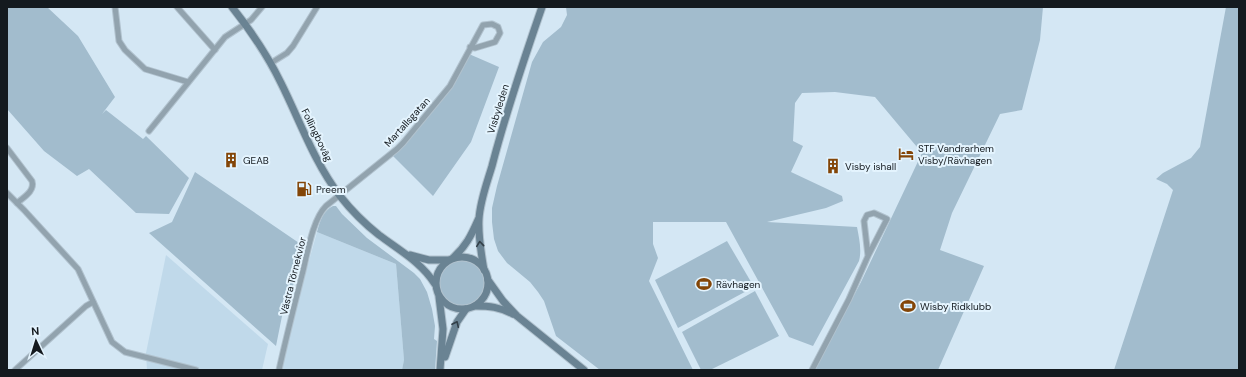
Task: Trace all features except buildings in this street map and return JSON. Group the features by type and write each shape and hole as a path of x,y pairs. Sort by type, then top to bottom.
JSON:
{"main road":[{"name":"Follingboväg","path":"232,7 271,63 319,161 340,195 349,207 378,234 406,253 423,268 435,284"},
{"name":"Visbyleden","path":"450,259 461,251 468,242 479,218 497,145 542,7"},
{"name":"Visbyleden","path":"479,218 480,246 484,270"},
{"name":"Follingboväg","path":"406,253 428,260 450,259"},
{"path":"440,370 443,329 439,297 435,284 439,269 450,259 463,257 470,258 477,262 484,270 488,280 501,298 516,316 584,370"},
{"path":"439,297 443,302 451,307 466,309 480,302 486,293 488,280"},
{"path":"474,306 500,308 516,316"},
{"path":"440,370 457,322 466,309"}],"street":[{"path":"115,7 119,41 125,50 145,69 188,82"},
{"path":"177,7 214,50"},
{"path":"149,131 214,50 226,37 251,20 262,7"},
{"path":"271,63 287,53 293,46 316,7"},
{"name":"Martallsgatan","path":"340,195 403,143 450,86 470,47 483,25 492,24 498,27 500,33 495,42 475,48 470,47"},
{"path":"7,148 33,184 32,189 28,194 17,203"},
{"path":"7,193 78,269 112,342 125,352 196,370"},
{"name":"Västra Törnekvior","path":"279,370 316,223 324,209 340,195"},
{"path":"812,370 849,299 868,256 887,219 874,213 867,215 864,221 868,256"},
{"path":"15,370 86,306 93,302"}],"shaded area":[{"path":"7,7 47,7 78,36 115,97 102,114 106,110 143,139 146,136 189,178 169,214 136,213 89,169 77,176 44,151 7,109"},
{"path":"566,7 1043,7 1040,40 1022,110 1000,114 952,213 940,250 984,266 938,370 815,370 861,282 922,153 875,97 835,92 802,93 795,103 793,141 803,146 791,172 842,196 843,201 826,208 767,222 857,227 860,248 859,261 813,346 789,337 726,222 653,222 653,244 658,258 649,281 693,370 600,370 556,336 544,301 538,292 530,282 507,263 498,251 494,239 492,208 532,62 543,42 561,27 567,15"},
{"path":"1226,7 1239,7 1239,370 1114,370 1173,190 1167,184 1156,179 1163,173 1191,158 1200,147"},
{"path":"469,54 499,67 471,142 433,196 393,156 400,150 452,86"},
{"path":"195,172 302,245 289,304 283,311 276,346 149,233 172,222"},
{"path":"333,206 336,206 342,214 367,238 420,279 427,292 435,326 434,339 437,341 435,370 402,370 404,360 396,264 317,232 324,214"},
{"path":"317,232 396,264 404,360 402,370 282,370 292,322"},
{"name":"Rävhagen","path":"727,241 754,287 678,328 655,280"},
{"path":"166,255 268,344 262,370 147,370 146,353"},
{"path":"462,260 475,264 481,270 485,283 481,296 475,302 462,306 449,302 443,296 439,283 443,270 449,264"},
{"path":"755,291 779,336 710,370 701,370 682,332"}],"place":[{"name":"STF Vandrarhem Visby/Rävhagen","path":"906,154"},
{"name":"GEAB","path":"231,160"},
{"name":"Visby ishall","path":"833,166"},
{"name":"Preem","path":"304,189"},
{"name":"Rävhagen","path":"704,284"},
{"name":"Wisby Ridklubb","path":"908,306"}]}
